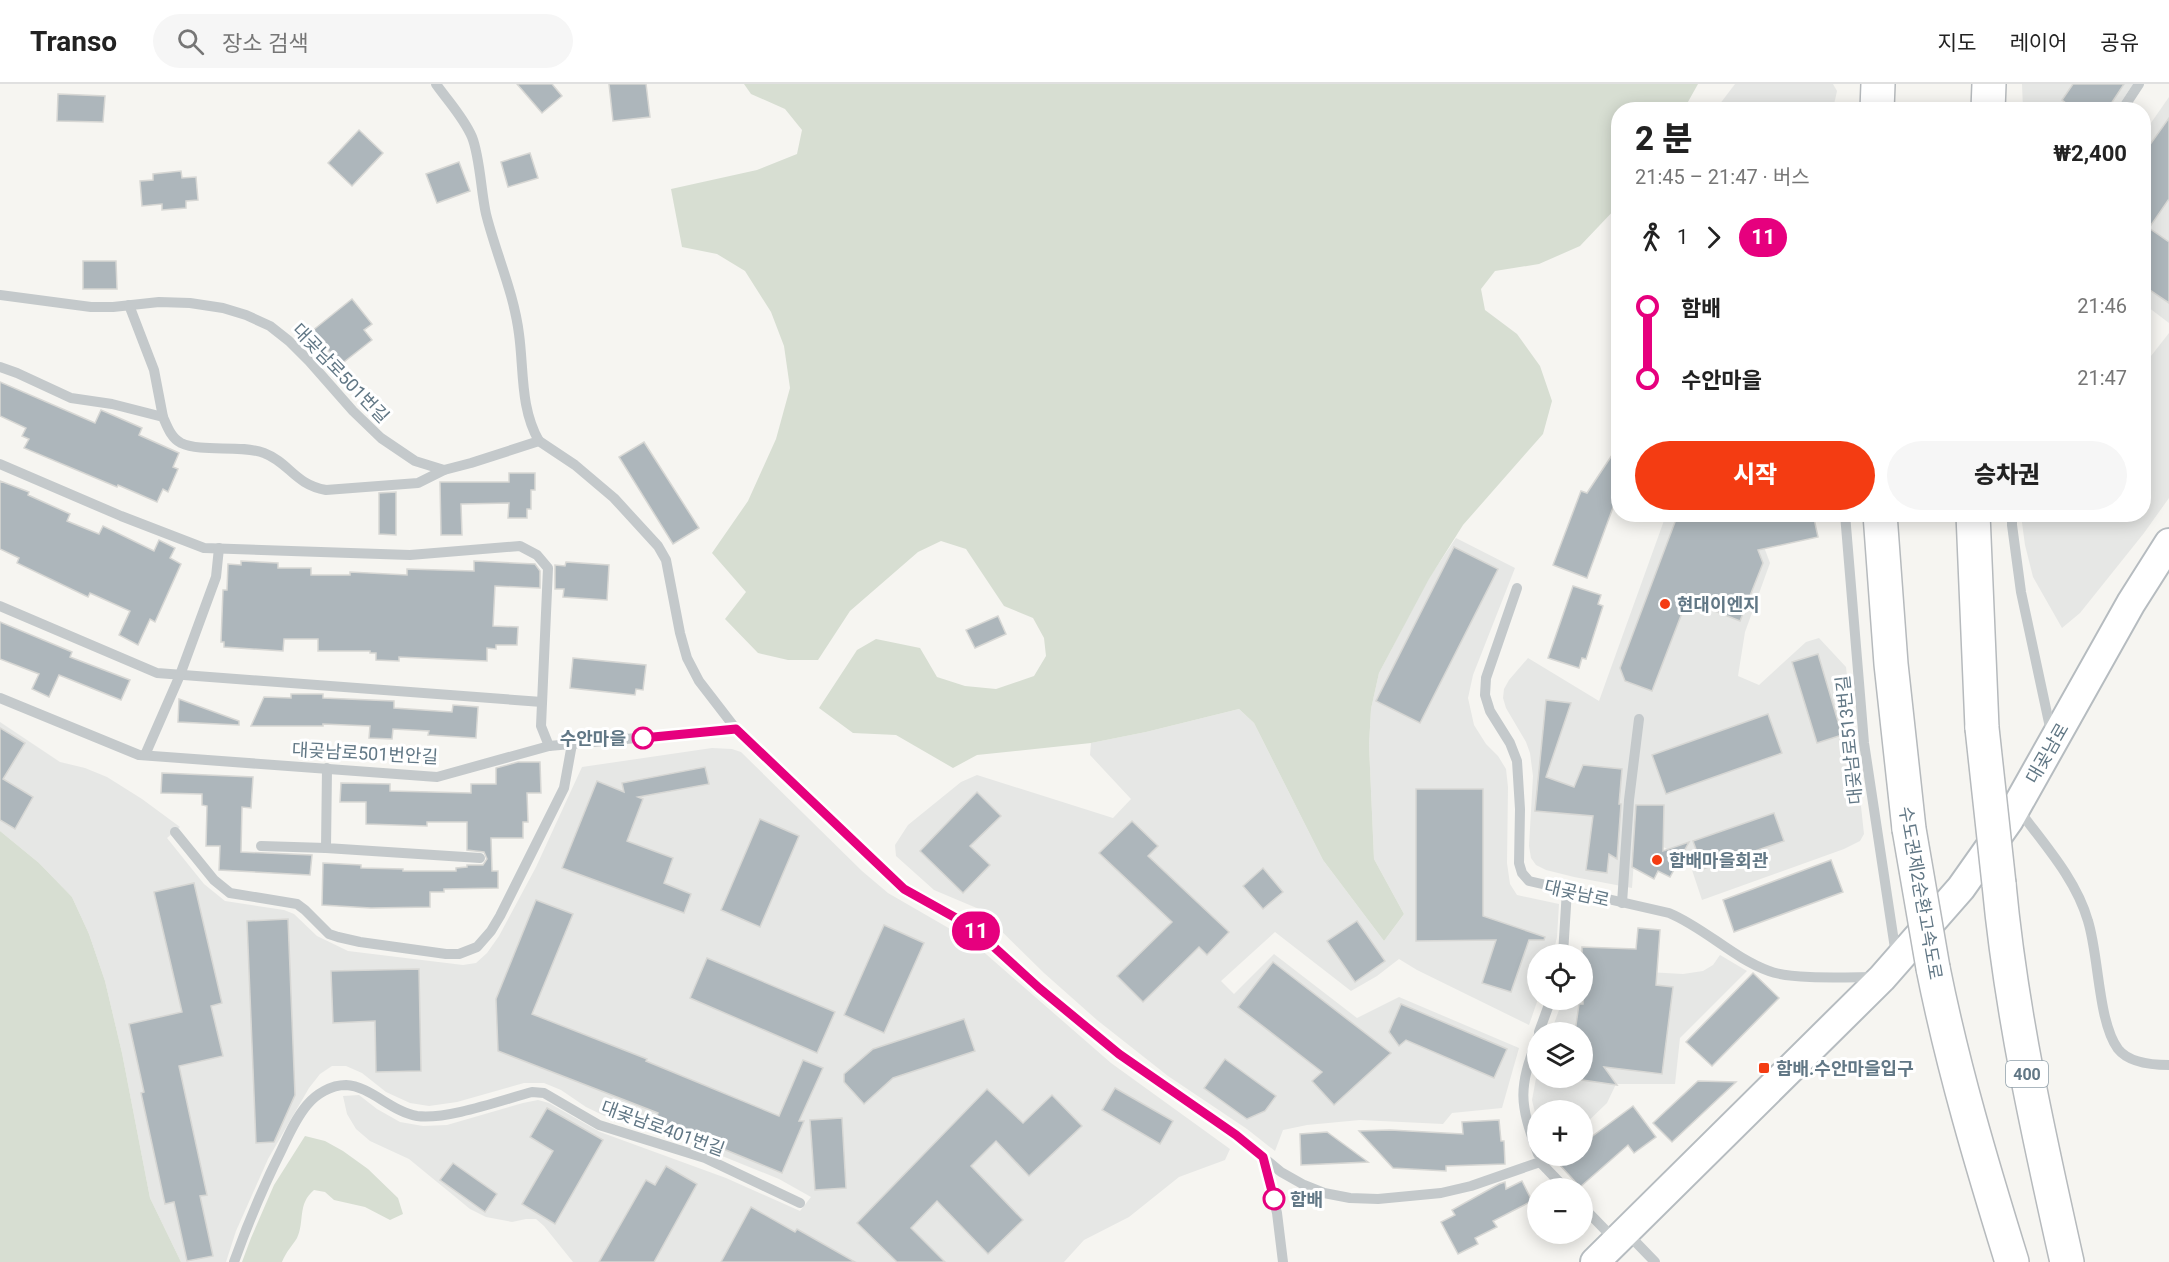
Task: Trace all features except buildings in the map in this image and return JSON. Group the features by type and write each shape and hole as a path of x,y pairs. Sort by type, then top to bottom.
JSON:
{"highway":[{"path":"1877,102 1878,84"},
{"path":"1988,102 1989,84"},
{"name":"수도권제2순환고속도로","path":"1881,522 1891,664 1909,829 1933,968 1944,1022 1979,1155 2012,1262"},
{"name":"400","path":"1973,522 1982,728 2006,954 2035,1118 2067,1262"}],"street":[{"name":"대곶남로","path":"1595,1262 1890,969 1961,888 2016,807 2131,603 2169,543"}],"lane":[{"path":"436,84 467,126 473,140 486,213 517,323 526,409 531,427 539,441 575,465 614,498 658,546 666,560 687,658 699,681 736,729 904,889 972,927 1039,988 1119,1054 1236,1135 1281,1172 1304,1185 1324,1193 1350,1198 1378,1199 1471,1186 1527,1162"},
{"path":"2127,102 2139,84"},
{"name":"대곶남로501번길","path":"0,295 91,307 159,302 190,303 223,308 246,315 270,326 309,361 353,411 381,438 415,461 444,470"},
{"path":"129,305 154,370 163,417 170,433 180,443 263,453 282,462 304,483 326,490 418,483 444,470 539,441"},
{"path":"0,367 71,398 112,404 163,417"},
{"path":"0,464 121,516 204,548 410,555 520,546 537,555 548,568 541,726 549,746"},
{"name":"대곶남로513번길","path":"1846,522 1864,742 1890,969"},
{"path":"2013,522 2021,592 2054,742"},
{"path":"145,755 180,675 216,577 219,548"},
{"name":"대곶남로","path":"1516,588 1486,678 1485,695 1490,711 1509,742 1517,761 1520,809 1519,863 1522,873 1529,881 1669,913 1689,922 1756,965 1772,972 1793,975 1890,969"},
{"path":"0,606 157,673 542,702"},
{"name":"대곶남로501번안길","path":"0,698 139,755 437,777 549,746 736,729"},
{"path":"1623,903 1629,800 1639,719"},
{"path":"175,832 214,880 230,893 297,904 329,934 338,937 360,942 459,954 477,947 500,916 564,788 572,744"},
{"path":"326,848 327,768"},
{"path":"2016,807 2073,884 2088,920 2110,1037 2120,1052 2139,1061 2169,1065"},
{"path":"261,846 480,858"},
{"path":"1564,944 1567,890"},
{"path":"1527,1064 1522,1097 1527,1125"},
{"name":"대곶남로401번길","path":"234,1262 267,1180 290,1132 306,1106 320,1094 347,1085 363,1090 397,1109 416,1116 439,1117 532,1092 544,1094 599,1125 705,1158 800,1203"},
{"path":"1263,1157 1277,1213 1283,1262"},
{"path":"1546,1166 1556,1178"},
{"path":"1593,1215 1656,1262"}],"shaded area":[{"path":"744,84 1698,84 1688,102 1611,102 1611,213 1580,246 1539,264 1495,271 1481,289 1485,310 1517,334 1540,366 1552,401 1543,434 1463,525 1429,579 1379,673 1371,709 1369,745 1374,859 1404,914 1384,941 1323,860 1254,723 1239,709 1091,743 977,755 953,768 896,735 853,733 819,708 857,650 876,639 920,648 937,677 965,686 996,689 1034,676 1046,656 1044,638 1033,618 1004,606 966,549 941,541 918,552 850,611 818,660 788,660 758,653 725,619 746,592 712,553 748,501 776,439 790,388 784,346 771,312 745,271 717,254 682,247 671,189 757,170 797,154 802,130 785,109 751,94"},
{"path":"1735,84 1833,84 1837,91 1835,102 1721,102"},
{"path":"2022,84 2133,84 2121,102 2023,102"},
{"path":"2169,97 2169,323 2151,309 2151,123"},
{"path":"2169,333 2169,498 2144,533 2080,613 2062,628 2033,577 2022,522 2151,522 2151,356"},
{"path":"1663,522 1755,522 1770,563 1745,632 1738,676 1759,685 1806,642 1819,638 1846,667 1864,834 1860,841 1844,849 1702,900 1689,861 1636,832 1632,888 1574,877 1536,865 1531,858 1529,846 1533,776 1530,753 1506,708 1503,698 1504,689 1528,658 1599,701"},
{"path":"1456,538 1515,568 1473,675 1468,698 1474,725 1506,769 1508,787 1507,863 1510,884 1517,895 1559,904 1555,944 1527,944 1527,1010 1534,1010 1530,1022 1527,1024 1399,959 1377,976 1351,991 1275,932 1221,981 1234,994 1274,954 1357,1018 1399,997 1519,1048 1502,1108 1452,1113 1443,1124 1360,1120 1307,1125 1283,1130 1275,1151 1247,1129 1168,1076 1097,1020 1044,973 979,909 934,890 896,856 895,845 908,825 961,782 977,775 1113,818 1131,799 1090,755 1091,743 1239,709 1254,723 1323,860 1384,941 1404,914 1374,859 1369,745 1371,709 1379,673 1429,578"},
{"path":"0,722 60,762 85,768 107,777 180,827 167,838 204,884 225,901 284,910 294,914 317,936 348,951 463,965 476,963 487,953 499,936 536,867 582,767 712,748 741,752 862,871 888,893 971,941 1111,1063 1230,1149 1225,1160 1179,1177 1129,1217 1084,1240 1064,1262 573,1262 536,1219 512,1222 486,1217 470,1209 409,1159 370,1141 356,1129 347,1114 343,1096 359,1095 400,1122 423,1126 447,1125 538,1100 549,1103 600,1132 726,1178 800,1211 811,1197 779,1179 673,1136 613,1120 586,1107 561,1090 544,1083 524,1083 457,1102 429,1106 410,1103 386,1092 362,1073 346,1066 332,1066 320,1074 309,1088 268,1159 236,1231 226,1262 181,1262 150,1198 122,1053 105,981 89,934 72,897 39,863 0,831"},
{"path":"0,831 39,863 72,897 89,934 105,981 122,1053 150,1198 181,1262 0,1262"},
{"path":"1720,955 1747,971 1680,1038 1675,1084 1616,1084 1607,1103 1593,1116 1593,1100 1532,1100 1534,1088 1593,1088 1593,1022 1555,1022 1559,1010 1593,1010 1593,996 1625,998 1630,971 1683,974 1703,971 1713,965"},
{"path":"305,1136 325,1141 368,1169 398,1198 403,1214 390,1220 365,1207 334,1200 325,1192 314,1190 305,1201 297,1238 282,1262 242,1262 274,1185"}],"bus line":[{"name":"11","path":"643,738 736,729 904,889 972,927 1039,988 1119,1054 1236,1135 1263,1157 1274,1199"}],"place":[{"name":"현대이엔지","path":"1665,604"},
{"name":"수안마을","path":"643,738"},
{"name":"함배마을회관","path":"1657,860"},
{"name":"함배.수안마을입구","path":"1764,1068"},
{"name":"함배","path":"1274,1199"}]}
